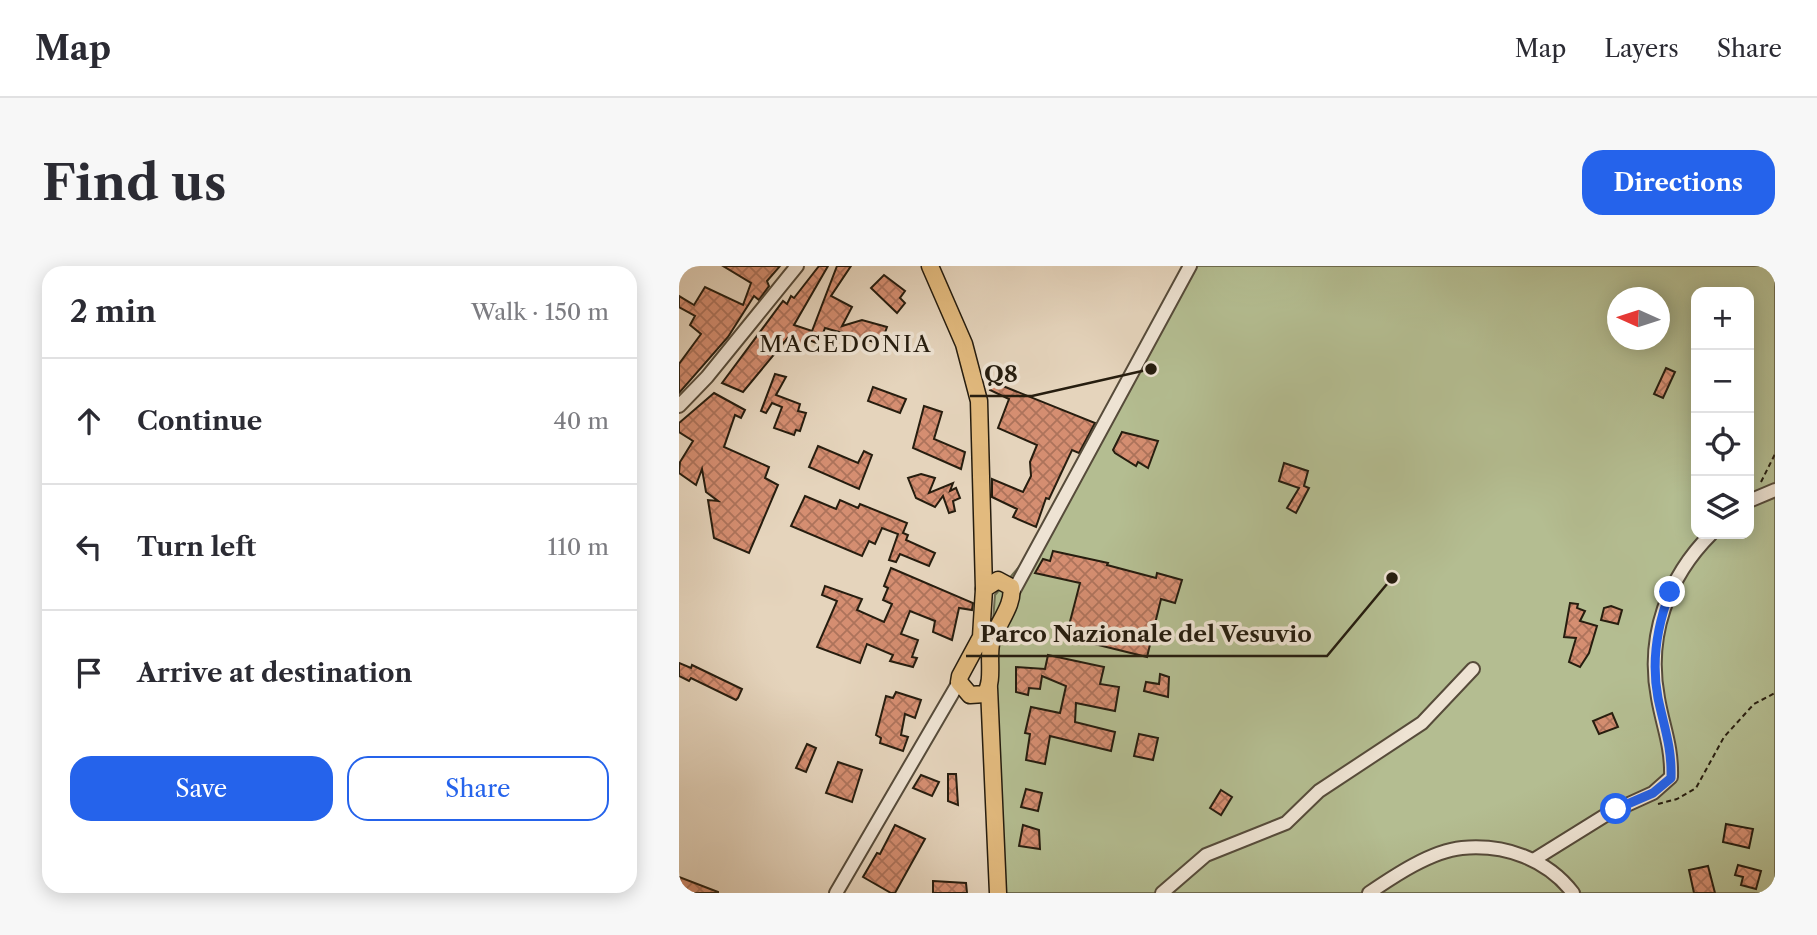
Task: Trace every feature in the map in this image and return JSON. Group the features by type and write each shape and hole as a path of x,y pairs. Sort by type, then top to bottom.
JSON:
{"main road":[{"path":"930,266 964,344 979,401 983,557 999,586 991,645 974,690"},
{"path":"998,893 990,717 974,690 981,636 999,586"}],"street":[{"path":"679,406 707,377 797,266"},
{"path":"999,586 1025,568 1190,266"},
{"path":"1754,498 1775,490"},
{"path":"1535,859 1609,813 1653,793 1671,778 1670,738 1657,695 1656,636 1681,568 1707,539"},
{"path":"1162,893 1206,855 1286,823 1319,791 1422,723 1473,669"},
{"path":"836,893 945,706 974,690"},
{"path":"1369,893 1434,856 1461,848 1535,859 1560,876 1573,893"}],"path":[{"path":"1754,495 1775,454"},
{"path":"1653,806 1677,799 1696,788 1724,737 1754,704 1775,693"}],"green space":[{"path":"1183,266 1775,266 1775,893 992,893 989,673 995,595 1024,561"}],"building":[{"path":"723,266 780,266 767,281 769,286 759,300 754,296 728,337 679,393 679,364 701,334 690,325 695,316 679,307 679,296 694,305 705,287 743,305 751,283"},
{"path":"819,266 828,266 794,325 812,331 837,266 851,266 831,296 852,307 842,326 862,320 887,327 881,344 825,328 819,344 809,340 805,349 787,343 791,334 743,392 722,383 783,301 787,304 791,296 794,298"},
{"path":"884,275 905,291 900,298 905,303 897,313 871,288"},
{"path":"1666,368 1675,372 1663,398 1654,394"},
{"path":"775,374 786,377 776,395 800,404 798,411 806,413 800,431 796,430 794,435 774,428 782,407 772,403 766,413 761,411"},
{"path":"993,382 1095,423 1079,453 1072,450 1049,499 1046,498 1036,527 1013,517 1017,509 992,497 992,479 1023,492 1031,476 1030,462 1037,445 998,428 1009,399 990,390"},
{"path":"873,387 906,399 900,413 868,401"},
{"path":"714,393 745,410 741,418 735,415 724,447 769,467 765,478 778,485 749,553 714,538 708,500 718,501 706,492 702,469 696,485 679,473 680,462 693,441 679,432 679,423"},
{"path":"924,406 942,412 934,439 965,452 961,469 913,448"},
{"path":"1122,432 1158,441 1148,468 1138,462 1136,466 1115,453 1113,450"},
{"path":"818,446 858,463 864,451 872,455 859,489 809,467"},
{"path":"1284,463 1308,471 1304,486 1309,488 1296,513 1287,508 1299,488 1279,481"},
{"path":"921,474 935,478 929,493 953,483 950,491 956,488 960,498 953,501 955,511 949,513 943,496 935,507 916,498 908,478"},
{"path":"805,496 836,509 840,500 858,508 860,504 907,523 903,533 908,535 906,540 935,553 929,566 900,554 896,562 889,560 898,534 882,528 875,544 869,541 862,556 791,526"},
{"path":"1053,551 1108,563 1107,565 1156,578 1157,573 1182,580 1175,603 1161,599 1147,657 1066,637 1080,583 1035,573 1043,559 1050,561"},
{"path":"891,568 973,603 972,610 959,608 952,640 933,632 935,621 910,611 901,634 918,640 912,657 917,658 913,667 890,661 893,655 867,644 860,663 817,647 837,601 822,595 825,586 862,599 857,610 884,622 892,604 883,600 888,588 884,586"},
{"path":"1570,603 1578,604 1577,608 1585,611 1580,621 1597,626 1589,653 1580,667 1569,662 1576,638 1564,637"},
{"path":"1611,606 1622,610 1618,624 1601,620 1604,608"},
{"path":"1048,655 1104,667 1100,684 1119,687 1115,711 1076,703 1075,722 1115,732 1111,751 1050,736 1045,764 1026,760 1030,734 1025,733 1031,707 1060,713 1066,686 1042,676 1040,689 1029,688 1028,695 1016,692 1016,667 1045,669"},
{"path":"679,663 691,668 692,665 742,689 738,698 736,700 691,678 689,681 679,676"},
{"path":"1160,674 1169,677 1168,697 1144,691 1146,682 1159,684"},
{"path":"896,692 921,700 915,718 905,714 901,735 908,737 903,751 880,743 881,738 876,735 886,696 893,698"},
{"path":"1612,713 1618,727 1599,734 1593,721"},
{"path":"1139,734 1158,738 1153,760 1134,756"},
{"path":"807,744 816,748 806,772 796,768"},
{"path":"838,762 862,770 852,802 826,793"},
{"path":"948,774 956,774 958,805 948,801"},
{"path":"921,775 939,782 932,796 913,788"},
{"path":"1026,789 1042,793 1038,811 1021,807"},
{"path":"1221,790 1232,797 1221,815 1210,808"},
{"path":"1726,824 1753,829 1749,848 1723,842"},
{"path":"895,825 925,839 895,893 891,893 863,877 877,853 880,854"},
{"path":"1023,825 1039,830 1040,849 1019,846"},
{"path":"1738,865 1761,871 1756,889 1741,885 1743,877 1735,875"},
{"path":"1708,866 1715,893 1694,893 1689,870"},
{"path":"679,877 718,892 718,893 679,893"},
{"path":"933,881 966,883 967,893 933,893"}],"place":[{"name":"Q8","path":"1151,369"},
{"name":"Parco Nazionale del Vesuvio","path":"1392,578"}],"district":[{"name":"MACEDONIA","path":"846,344"}],"route":[{"path":"1616,809 1663,788 1671,778 1670,738 1657,695 1655,662 1656,636 1670,592"}]}
